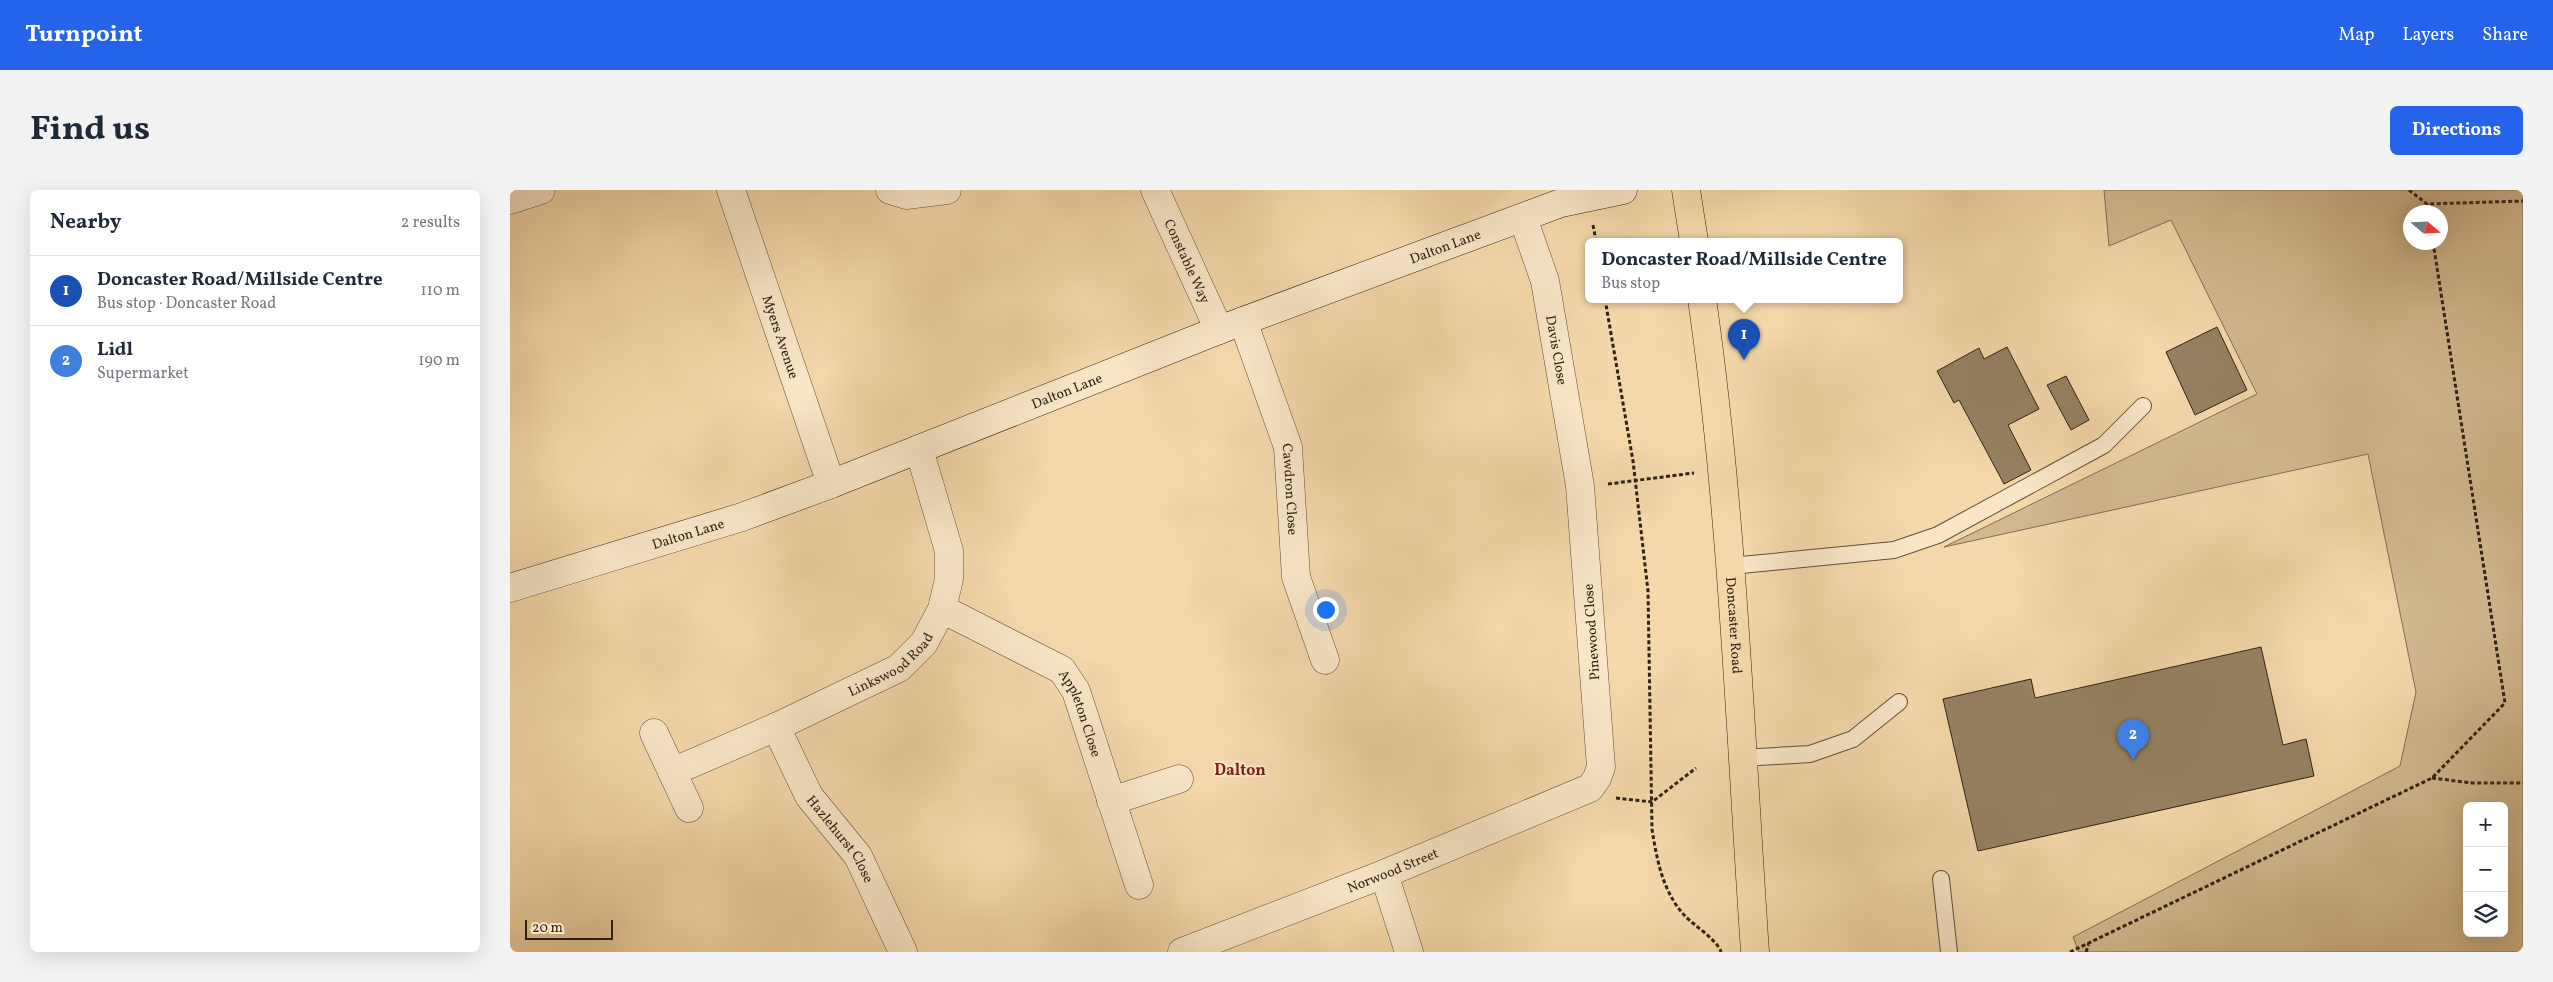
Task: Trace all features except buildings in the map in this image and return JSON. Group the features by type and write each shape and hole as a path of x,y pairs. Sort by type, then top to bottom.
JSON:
{"main road":[{"path":"1686,190 1694,238"},
{"name":"Doncaster Road","path":"1702,303 1723,469 1732,566 1755,952"}],"street":[{"path":"510,200 541,190"},
{"name":"Myers Avenue","path":"731,190 831,484"},
{"path":"890,190 906,195 947,190"},
{"name":"Constable Way","path":"1156,190 1231,326"},
{"name":"Dalton Lane","path":"510,588 742,517 831,484 1231,326 1522,218 1558,197 1623,190"},
{"name":"Davis Close","path":"1522,218 1545,281 1580,486"},
{"name":"Cawdron Close","path":"1231,326 1288,447 1296,577 1325,660"},
{"name":"Linkswood Road","path":"672,772 776,727 899,668 924,643 942,609 949,579 949,551 919,449"},
{"name":"Pinewood Close","path":"1580,486 1601,767 1594,783"},
{"name":"Appleton Close","path":"942,609 1062,670 1076,691 1139,885"},
{"name":"Hazlehurst Close","path":"776,727 808,796 858,856 903,952"},
{"path":"654,732 689,808"},
{"path":"1111,801 1179,779"},
{"name":"Norwood Street","path":"1182,952 1384,874 1594,783"},
{"path":"1384,874 1409,952"}],"lane":[{"path":"1732,566 1894,550 1938,535 2104,445 2143,406"},
{"path":"1742,758 1810,754 1853,739 1899,702"},
{"path":"1941,879 1949,952"}],"path":[{"path":"2409,190 2427,204 2523,201"},
{"path":"2070,952 2432,778 2505,703 2434,250"},
{"path":"1606,303 1636,482 1648,591 1652,802 1656,856 1662,878 1674,902 1721,952"},
{"path":"1580,486 1636,482 1723,469"},
{"path":"1594,783 1621,800 1652,802 1696,768"},
{"path":"2432,778 2472,783 2523,783"},
{"path":"2086,952 2089,943"}],"shaded area":[{"path":"2104,190 2523,190 2523,952 2079,952 2073,937 2400,766 2416,692 2368,454 1944,547 2257,394 2171,220 2109,246"}],"place":[{"name":"Doncaster Road/Millside Centre","path":"1744,360"},
{"name":"Lidl","path":"2133,760"}],"district":[{"name":"Dalton","path":"1240,769"}]}
